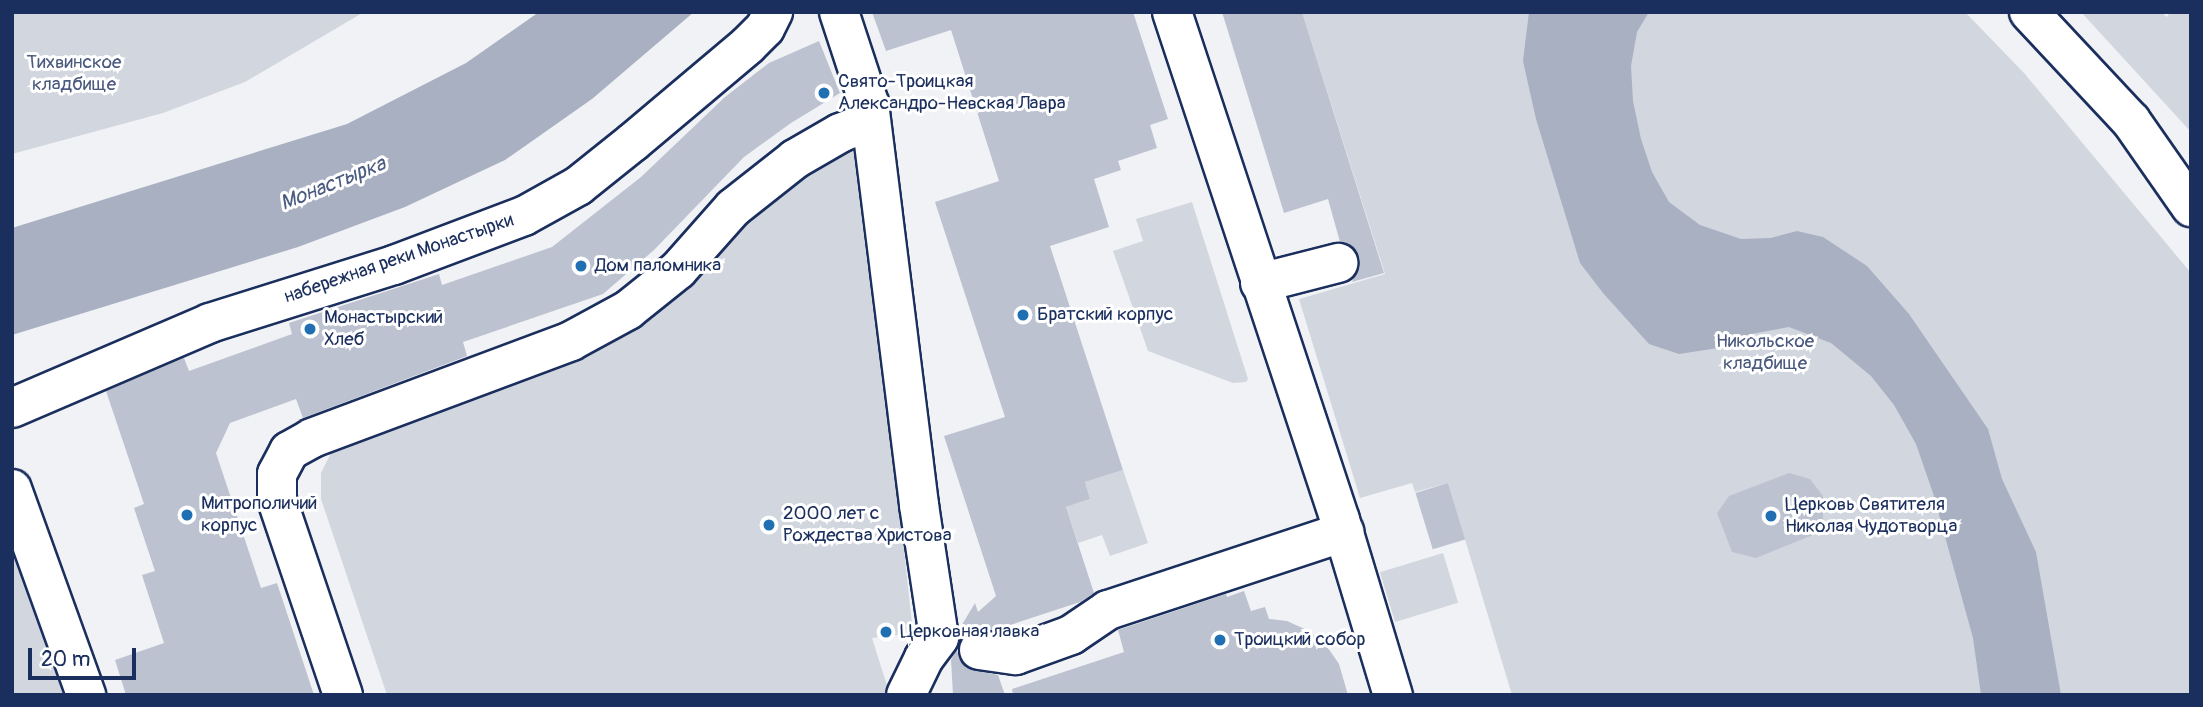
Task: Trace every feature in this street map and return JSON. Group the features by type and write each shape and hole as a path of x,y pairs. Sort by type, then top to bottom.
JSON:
{"street":[{"name":"набережная реки Монастырки","path":"12,408 210,323 394,265 524,216 578,186 633,142 748,45 765,28 773,12"},
{"path":"839,12 869,103 958,644"},
{"path":"1172,12 1344,533 1393,695"},
{"path":"2029,12 2131,121 2191,206"},
{"path":"2131,121 2191,162"},
{"path":"343,695 277,500 277,474 289,451 312,438 571,341 628,310 678,270 733,208 794,159 840,133 855,127 871,127"},
{"path":"1260,284 1338,263"},
{"path":"12,489 86,695"},
{"path":"906,695 924,658 958,644 1016,654 1070,635 1108,610 1344,533"}],"green space":[{"name":"Тихвинское кладбище","path":"12,12 364,12 245,82 163,113 12,154"},
{"name":"Никольское кладбище","path":"1302,12 1965,12 2024,73 2191,273 2191,695 1512,695 1448,483 1415,492 1412,483 1360,498 1299,299 1385,274"},
{"path":"2081,12 2161,12 2167,17 2170,12 2191,12 2191,132"},
{"path":"834,151 863,151 862,163 913,633 872,638 890,695 387,695 321,499 321,473 331,453 351,438 654,311 706,269 763,205"},
{"path":"1192,202 1248,379 1246,382 1233,383 1148,351 1113,251 1143,241 1136,219"},
{"path":"1123,470 1148,543 1110,556 1102,535 1078,543 1066,507 1090,499 1085,482"},
{"path":"19,551 67,695 12,695 12,554"},
{"path":"1443,553 1458,603 1395,622 1380,572"}],"water":[{"name":"Монастырка","path":"539,12 694,12 592,99 505,160 405,207 298,247 12,335 12,228 347,124 466,63"},
{"path":"1529,12 1649,12 1637,32 1631,66 1633,101 1652,172 1669,202 1700,225 1741,239 1771,238 1797,231 1823,237 1867,266 1909,314 1988,429 2002,479 2036,552 2061,695 1981,695 1973,638 1933,493 1916,444 1894,405 1871,376 1831,343 1789,327 1751,334 1718,348 1679,354 1649,344 1603,293 1580,263 1536,119 1523,61"}],"building":[{"name":"Братский корпус","path":"872,12 1133,12 1168,119 1150,125 1157,148 1118,161 1121,170 1094,179 1109,227 1050,246 1123,470 1085,482 1090,499 1066,507 1094,593 1080,602 995,630 971,630 960,639 960,628 975,603 978,612 996,596 944,436 1005,417 935,202 999,181 951,30 886,51"},
{"path":"1222,12 1302,12 1384,273 1352,282 1359,268 1359,257 1353,247 1340,242 1328,199 1284,213"},
{"path":"819,41 840,93 791,123 744,157 654,250 603,294 463,342 467,356 303,418 296,399 230,423 216,453 261,588 277,583 314,695 126,695 115,660 164,643 142,575 155,571 134,508 144,504 106,391 184,358 189,371 292,334 289,323 439,274 442,285 552,247 641,177 725,97 769,63"},
{"name":"Церковь Святителя Николая Чудотворца","path":"1789,473 1810,479 1823,496 1823,519 1813,535 1756,558 1732,552 1717,513 1729,496"},
{"path":"1448,483 1465,539 1433,549 1415,493"},
{"name":"Троицкий собор","path":"1244,591 1251,611 1265,607 1269,619 1287,621 1309,631 1326,645 1339,664 1348,695 1013,695 1012,689 1124,652 1118,630 1226,594 1227,597"},
{"path":"957,649 959,659 966,668 998,675 1005,695 953,695 951,660"}],"place":[{"name":"Свято-Троицкая Александро-Невская Лавра","path":"824,93"},
{"name":"Дом паломника","path":"581,266"},
{"name":"Братский корпус","path":"1023,315"},
{"name":"Монастырский Хлеб","path":"310,329"},
{"name":"Митрополичий корпус","path":"187,515"},
{"name":"Церковь Святителя Николая Чудотворца","path":"1771,516"},
{"name":"2000 лет с Рождества Христова","path":"769,525"},
{"name":"Церковная лавка","path":"886,632"},
{"name":"Троицкий собор","path":"1220,640"}]}
